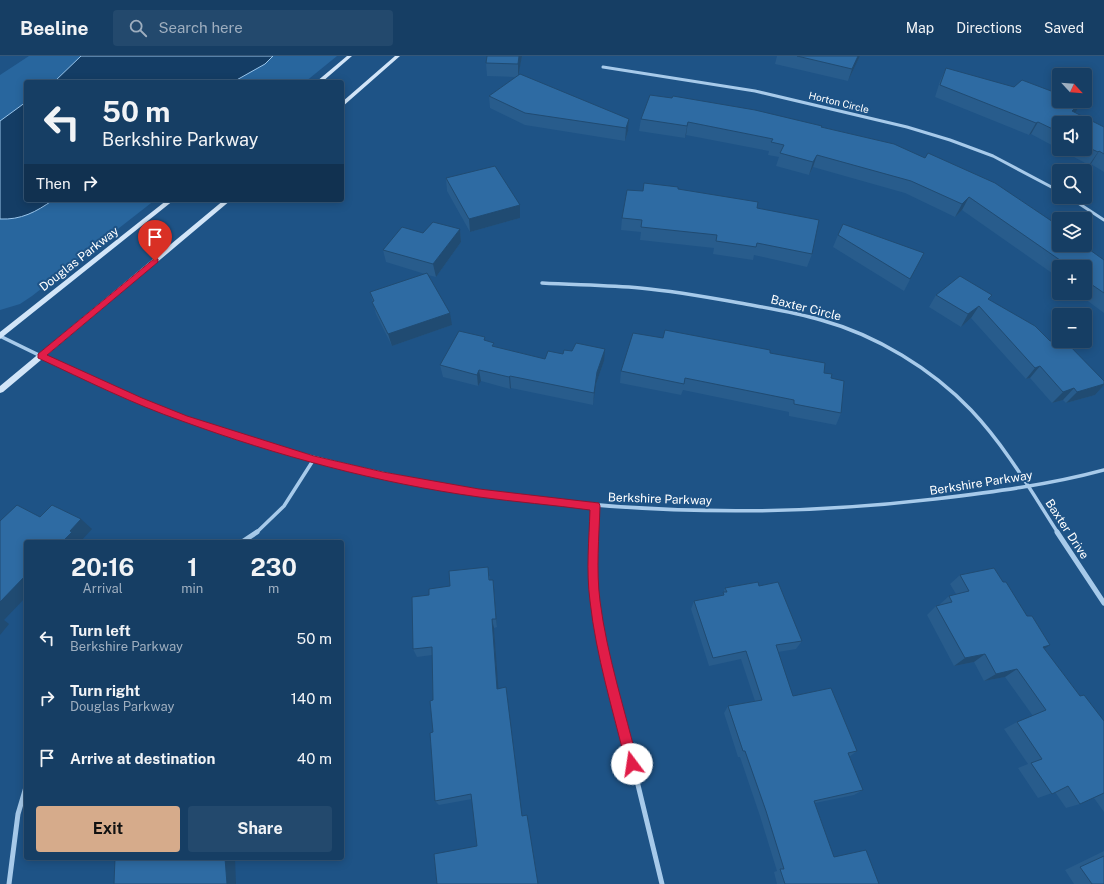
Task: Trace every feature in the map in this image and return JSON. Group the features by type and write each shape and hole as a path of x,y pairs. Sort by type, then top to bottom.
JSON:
{"main road":[{"path":"321,80 350,56"},
{"path":"344,103 398,56"},
{"name":"Douglas Parkway","path":"0,336 168,202"},
{"path":"0,390 226,202"}],"street":[{"name":"Horton Circle","path":"603,67 755,91 907,127 950,140 993,156 1052,187"},
{"path":"1080,204 1104,220"},
{"name":"Baxter Circle","path":"542,283 640,288 688,294 789,312 822,320 853,332 884,346 913,363 945,386 972,410 999,443 1027,487"},
{"name":"Berkshire Parkway","path":"0,336 139,401 184,419 314,459 383,476 479,493 595,506 676,511 764,511 850,508 934,500 1027,487 1104,470"},
{"path":"245,540 255,534 284,506 314,459"},
{"name":"Baxter Drive","path":"1027,487 1104,603"},
{"path":"595,506 592,564 595,601 603,644 662,884"},
{"path":"9,884 18,814 24,794"}],"shaded area":[{"path":"29,56 337,56 307,80 24,80 24,202 152,202 32,296 20,304 0,310 0,75"},
{"path":"81,56 273,56 265,64 237,80 56,80"},
{"path":"24,103 24,202 50,202 22,217 0,219 0,121"}],"building":[{"path":"487,56 519,56 518,64 486,63"},
{"path":"797,56 858,56 852,69"},
{"path":"946,68 1014,87 1022,80 1052,91 1052,108 1075,108 1072,111 1082,116 1052,116 1052,129 940,85"},
{"path":"520,74 629,119 626,128 525,113 489,96"},
{"path":"650,95 672,98 673,96 755,110 822,126 821,127 894,144 925,158 928,153 995,183 1052,221 1052,252 1092,251 1104,260 1104,293 1092,285 1092,260 1060,260 969,197 962,204 911,181 817,155 813,162 780,153 784,145 771,142 773,139 688,122 687,126 641,119"},
{"path":"1092,121 1104,127 1104,154 1099,151 1098,152 1092,149"},
{"path":"495,166 520,205 469,219 446,178"},
{"path":"644,183 678,187 678,189 758,202 757,208 819,220 812,254 757,243 756,247 716,241 717,235 641,227 642,220 622,218 627,190 643,191"},
{"path":"433,222 460,229 433,264 383,250 402,227 423,233"},
{"path":"843,224 924,253 910,279 838,235"},
{"path":"427,273 450,313 388,334 372,302 374,301 370,292"},
{"path":"960,276 992,295 988,299 1035,326 1050,341 1052,341 1052,348 1072,348 1104,381 1104,384 1077,392 1074,388 1063,392 1040,366 1035,368 979,306 968,314 936,295"},
{"path":"665,330 770,350 770,353 825,363 824,373 832,374 831,378 844,381 841,413 794,404 794,400 685,378 684,384 621,371 633,333 663,338"},
{"path":"459,331 485,337 484,340 494,343 492,346 545,359 548,351 563,354 564,350 572,351 576,343 605,349 597,372 594,393 479,370 477,375 440,365"},
{"path":"17,505 40,517 52,505 81,519 64,540 24,540 24,577 0,602 0,521"},
{"path":"488,567 489,580 493,580 496,619 492,619 497,689 506,687 522,816 527,815 538,884 437,884 434,854 477,846 471,794 435,801 430,733 433,732 430,701 433,700 432,647 413,649 412,597 429,595 429,589 450,586 449,571"},
{"path":"994,568 1003,582 1006,582 1027,616 1032,616 1050,645 1043,647 1080,696 1084,695 1104,721 1104,793 1080,804 1068,786 1052,794 1031,763 1042,759 1017,722 1046,710 1017,669 996,674 985,654 965,658 936,606 952,602 949,596 969,591 960,575"},
{"path":"758,582 759,586 778,582 802,641 776,645 793,696 831,688 857,751 848,753 863,790 814,801 834,857 866,850 879,884 785,884 780,869 784,869 766,811 745,751 743,751 728,706 762,700 746,651 713,658 694,601 724,595 723,592 727,592 725,588"},
{"path":"1104,856 1104,884 1092,884 1080,867"},
{"path":"115,860 225,860 227,884 114,884"}],"route":[{"path":"155,261 41,356 139,401 184,419 314,459 383,476 479,493 595,506 592,564 595,601 603,644 632,764"}]}
